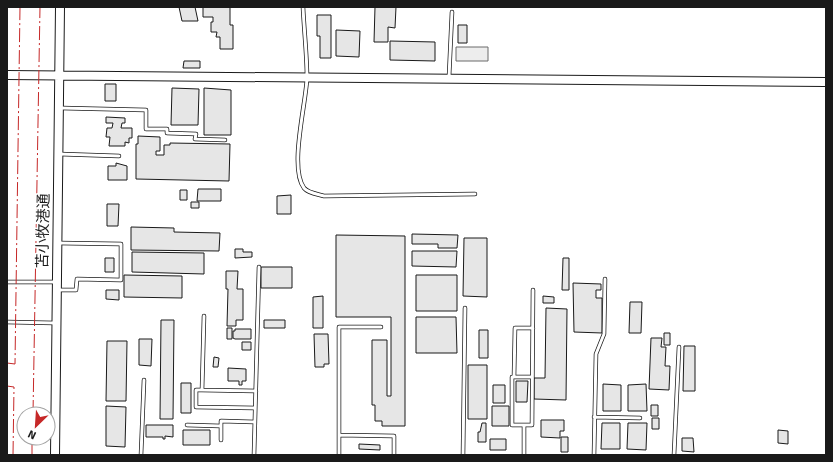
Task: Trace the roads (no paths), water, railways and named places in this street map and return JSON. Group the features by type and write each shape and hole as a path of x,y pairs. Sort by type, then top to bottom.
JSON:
{"street":[{"name":"苫小牧港通","path":"55,455 55,323 60,7"},
{"path":"7,75 826,82"}],"lane":[{"path":"303,7 307,78 298,155 299,176 304,188 314,194 324,196 475,194"},
{"path":"449,79 452,12"},
{"path":"58,108 146,110 146,129 167,129 167,133 196,134 195,139 225,140"},
{"path":"58,154 119,156"},
{"path":"7,282 56,286 76,290 77,279 121,280 121,244 56,243"},
{"path":"254,455 258,267"},
{"path":"594,455 596,354 604,334 605,279"},
{"path":"532,328 515,328 514,377 512,377 512,425 532,425 533,290"},
{"path":"463,455 465,308"},
{"path":"202,390 204,316"},
{"path":"7,322 55,323"},
{"path":"339,455 339,327 380,327"},
{"path":"674,455 679,347"},
{"path":"514,377 532,377"},
{"path":"141,455 144,380"},
{"path":"255,408 196,407 196,390 256,391"},
{"path":"594,417 640,418"},
{"path":"221,440 221,421 255,422"},
{"path":"187,425 221,426"},
{"path":"524,425 524,455"},
{"path":"340,435 394,436 394,455"}]}
